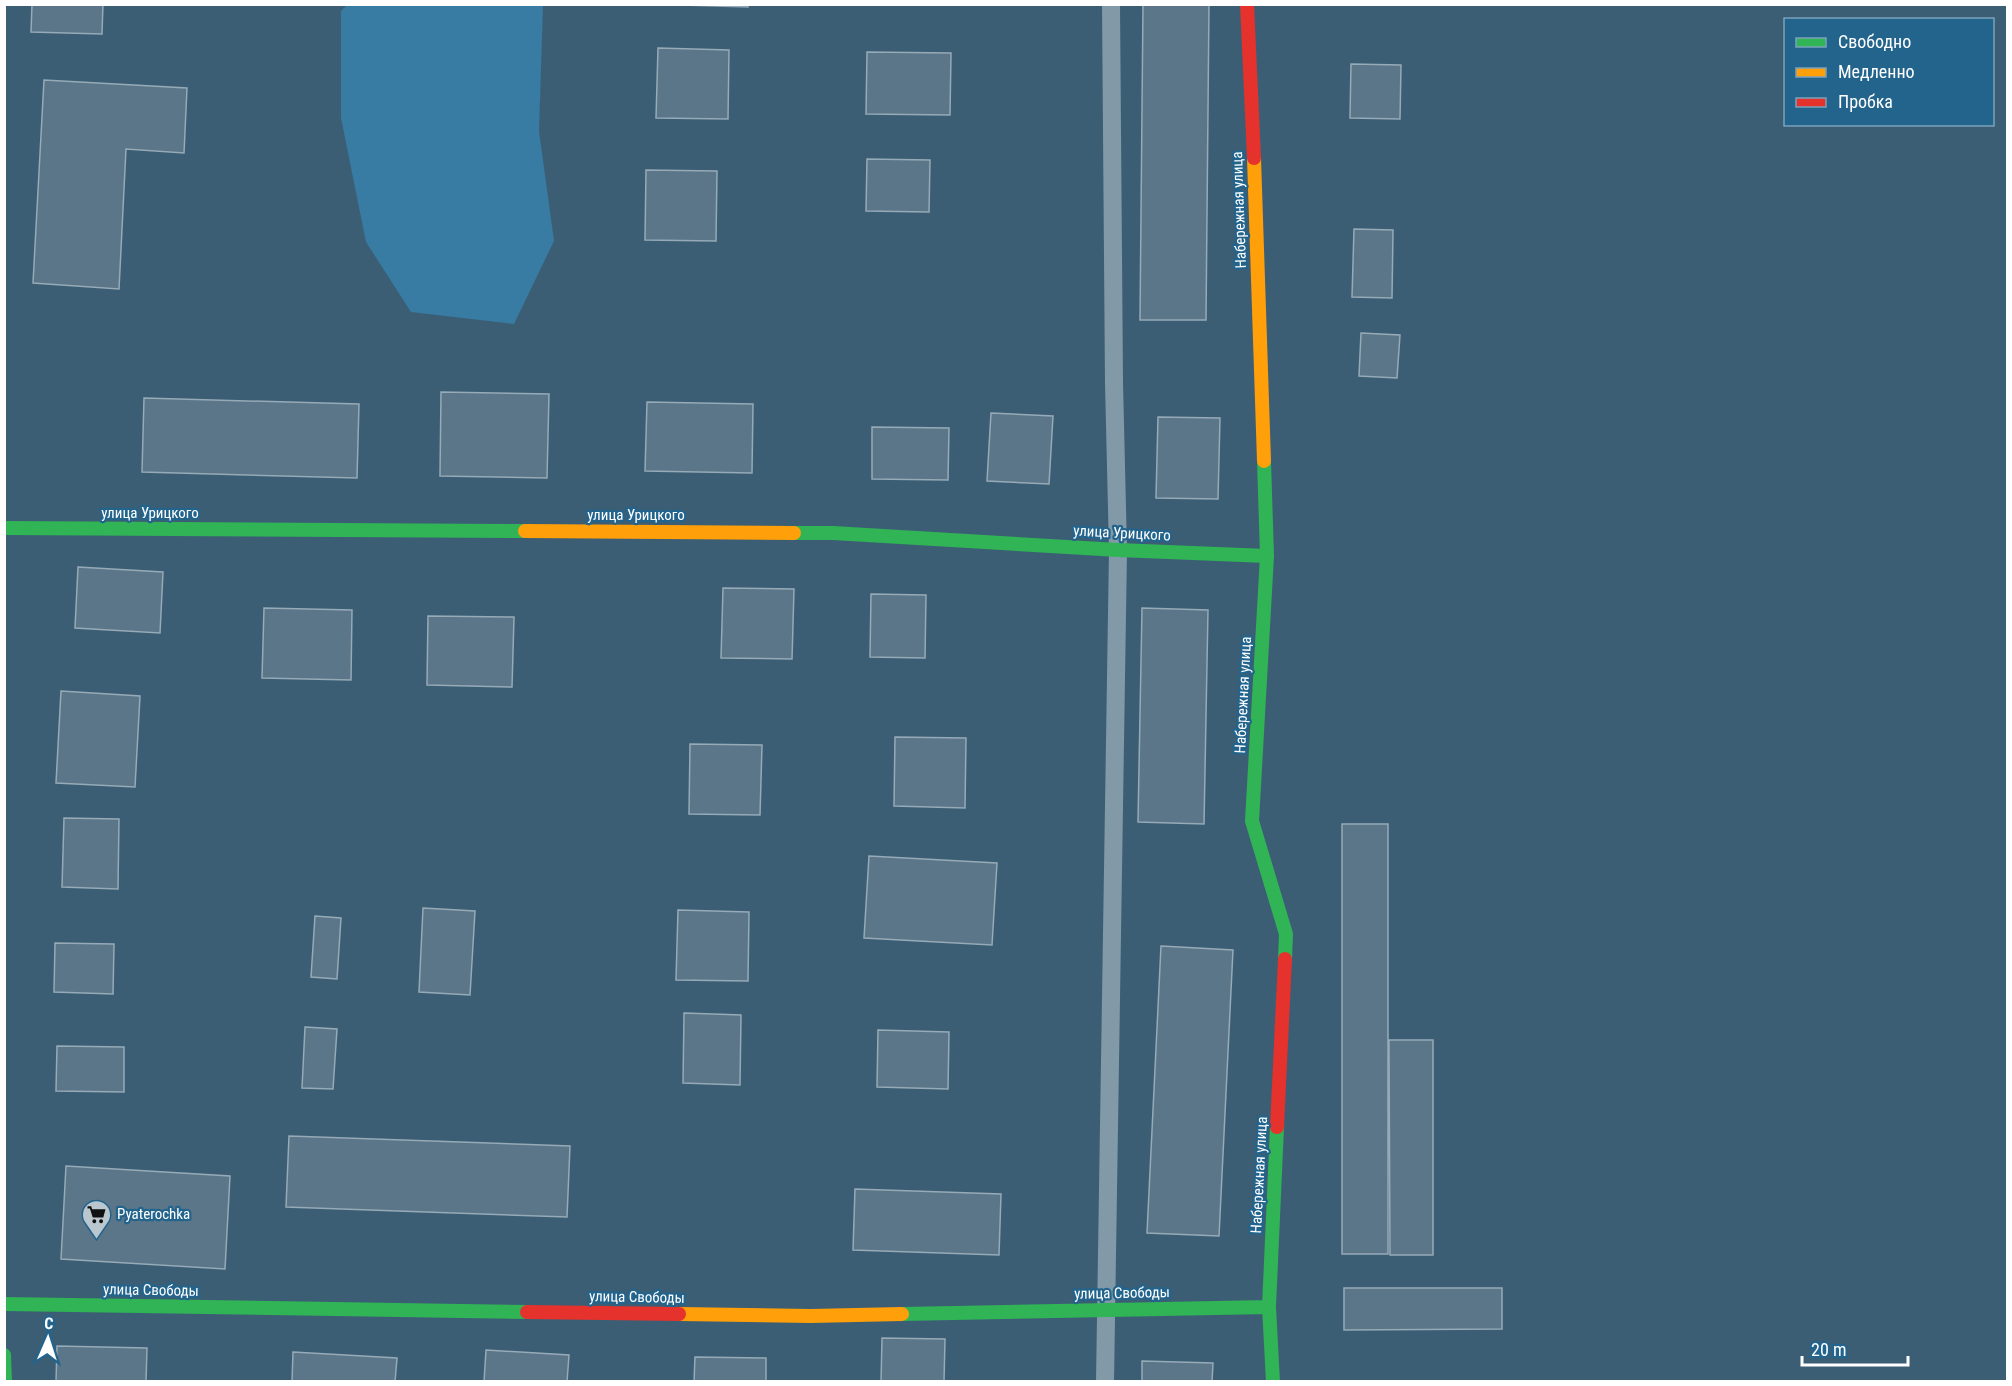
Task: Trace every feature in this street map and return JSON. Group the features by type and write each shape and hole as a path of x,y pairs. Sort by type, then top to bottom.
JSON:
{"street":[{"name":"Набережная улица","path":"1247,4 1267,556 1252,821 1287,934 1269,1307 1273,1382"},
{"name":"улица Урицкого","path":"4,528 833,533 1118,550 1267,556"},
{"name":"улица Свободы","path":"4,1304 811,1316 1269,1307"},
{"path":"4,1355 5,1382"}],"lane":[{"path":"1105,1382 1118,550 1114,383 1111,4"}],"shaded area":[{"path":"347,5 543,5 539,131 554,241 514,324 411,312 366,242 341,118 341,11"}],"building":[{"path":"32,4 103,4 102,34 31,32"},
{"path":"648,4 748,4 748,7"},
{"path":"1143,4 1209,4 1206,320 1140,320"},
{"path":"658,48 729,50 728,119 656,118"},
{"path":"867,52 951,53 950,115 866,114"},
{"path":"1351,64 1401,65 1400,119 1350,118"},
{"path":"44,80 187,88 184,153 126,149 119,289 33,283"},
{"path":"867,159 930,160 929,212 866,211"},
{"path":"646,170 717,171 716,241 645,240"},
{"path":"1354,229 1393,230 1392,298 1352,297"},
{"path":"1361,333 1400,335 1397,378 1359,376"},
{"path":"441,392 549,394 547,478 440,476"},
{"path":"144,398 359,404 357,478 142,472"},
{"path":"647,402 753,404 752,473 645,471"},
{"path":"991,413 1053,416 1049,484 987,481"},
{"path":"1158,417 1220,418 1218,499 1156,498"},
{"path":"872,427 949,428 948,480 872,479"},
{"path":"78,567 163,572 160,633 75,628"},
{"path":"723,588 794,589 792,659 721,658"},
{"path":"871,594 926,595 925,658 870,657"},
{"path":"264,608 352,610 351,680 262,678"},
{"path":"1142,608 1208,610 1204,824 1138,822"},
{"path":"428,616 514,617 512,687 427,685"},
{"path":"61,691 140,696 135,787 56,783"},
{"path":"895,737 966,738 965,808 894,806"},
{"path":"690,744 762,745 760,815 689,814"},
{"path":"64,818 119,819 118,889 62,887"},
{"path":"1342,824 1388,824 1388,1254 1342,1254"},
{"path":"869,856 997,863 992,945 864,938"},
{"path":"423,908 475,911 470,995 419,992"},
{"path":"678,910 749,912 748,981 676,980"},
{"path":"315,916 341,918 337,979 311,977"},
{"path":"55,943 114,944 113,994 54,992"},
{"path":"1161,946 1233,950 1219,1236 1147,1233"},
{"path":"684,1013 741,1015 740,1085 683,1083"},
{"path":"305,1027 337,1029 333,1089 302,1088"},
{"path":"878,1030 949,1032 948,1089 877,1087"},
{"path":"1389,1040 1433,1040 1433,1255 1390,1255"},
{"path":"57,1046 124,1047 124,1092 56,1091"},
{"path":"289,1136 570,1146 567,1217 286,1207"},
{"path":"66,1166 230,1176 225,1269 61,1259"},
{"path":"855,1189 1001,1194 999,1255 853,1250"},
{"path":"1344,1288 1502,1288 1502,1329 1344,1330"},
{"path":"882,1338 945,1339 944,1382 881,1382"},
{"path":"57,1346 147,1348 146,1382 56,1382"},
{"path":"486,1350 569,1355 567,1382 484,1382"},
{"path":"293,1352 397,1358 395,1382 292,1382"},
{"path":"695,1357 766,1358 766,1382 694,1382"},
{"path":"1142,1361 1213,1363 1212,1382 1142,1382"}],"traffic: fast":[{"path":"1264,461 1267,556 1252,821 1286,934 1285,959"},
{"path":"4,528 525,531"},
{"path":"794,533 833,533 1118,550 1267,556"},
{"path":"1273,1382 1269,1307 1277,1127"},
{"path":"4,1304 527,1312"},
{"path":"902,1314 1269,1307"},
{"path":"4,1355 5,1382"}],"traffic: slow":[{"path":"1254,158 1264,461"},
{"path":"525,531 794,533"},
{"path":"679,1314 811,1316 902,1314"}],"traffic: jam":[{"path":"1247,4 1254,158"},
{"path":"1277,1127 1285,959"},
{"path":"527,1312 679,1314"}],"place":[{"name":"Pyaterochka","path":"96,1240"}]}
